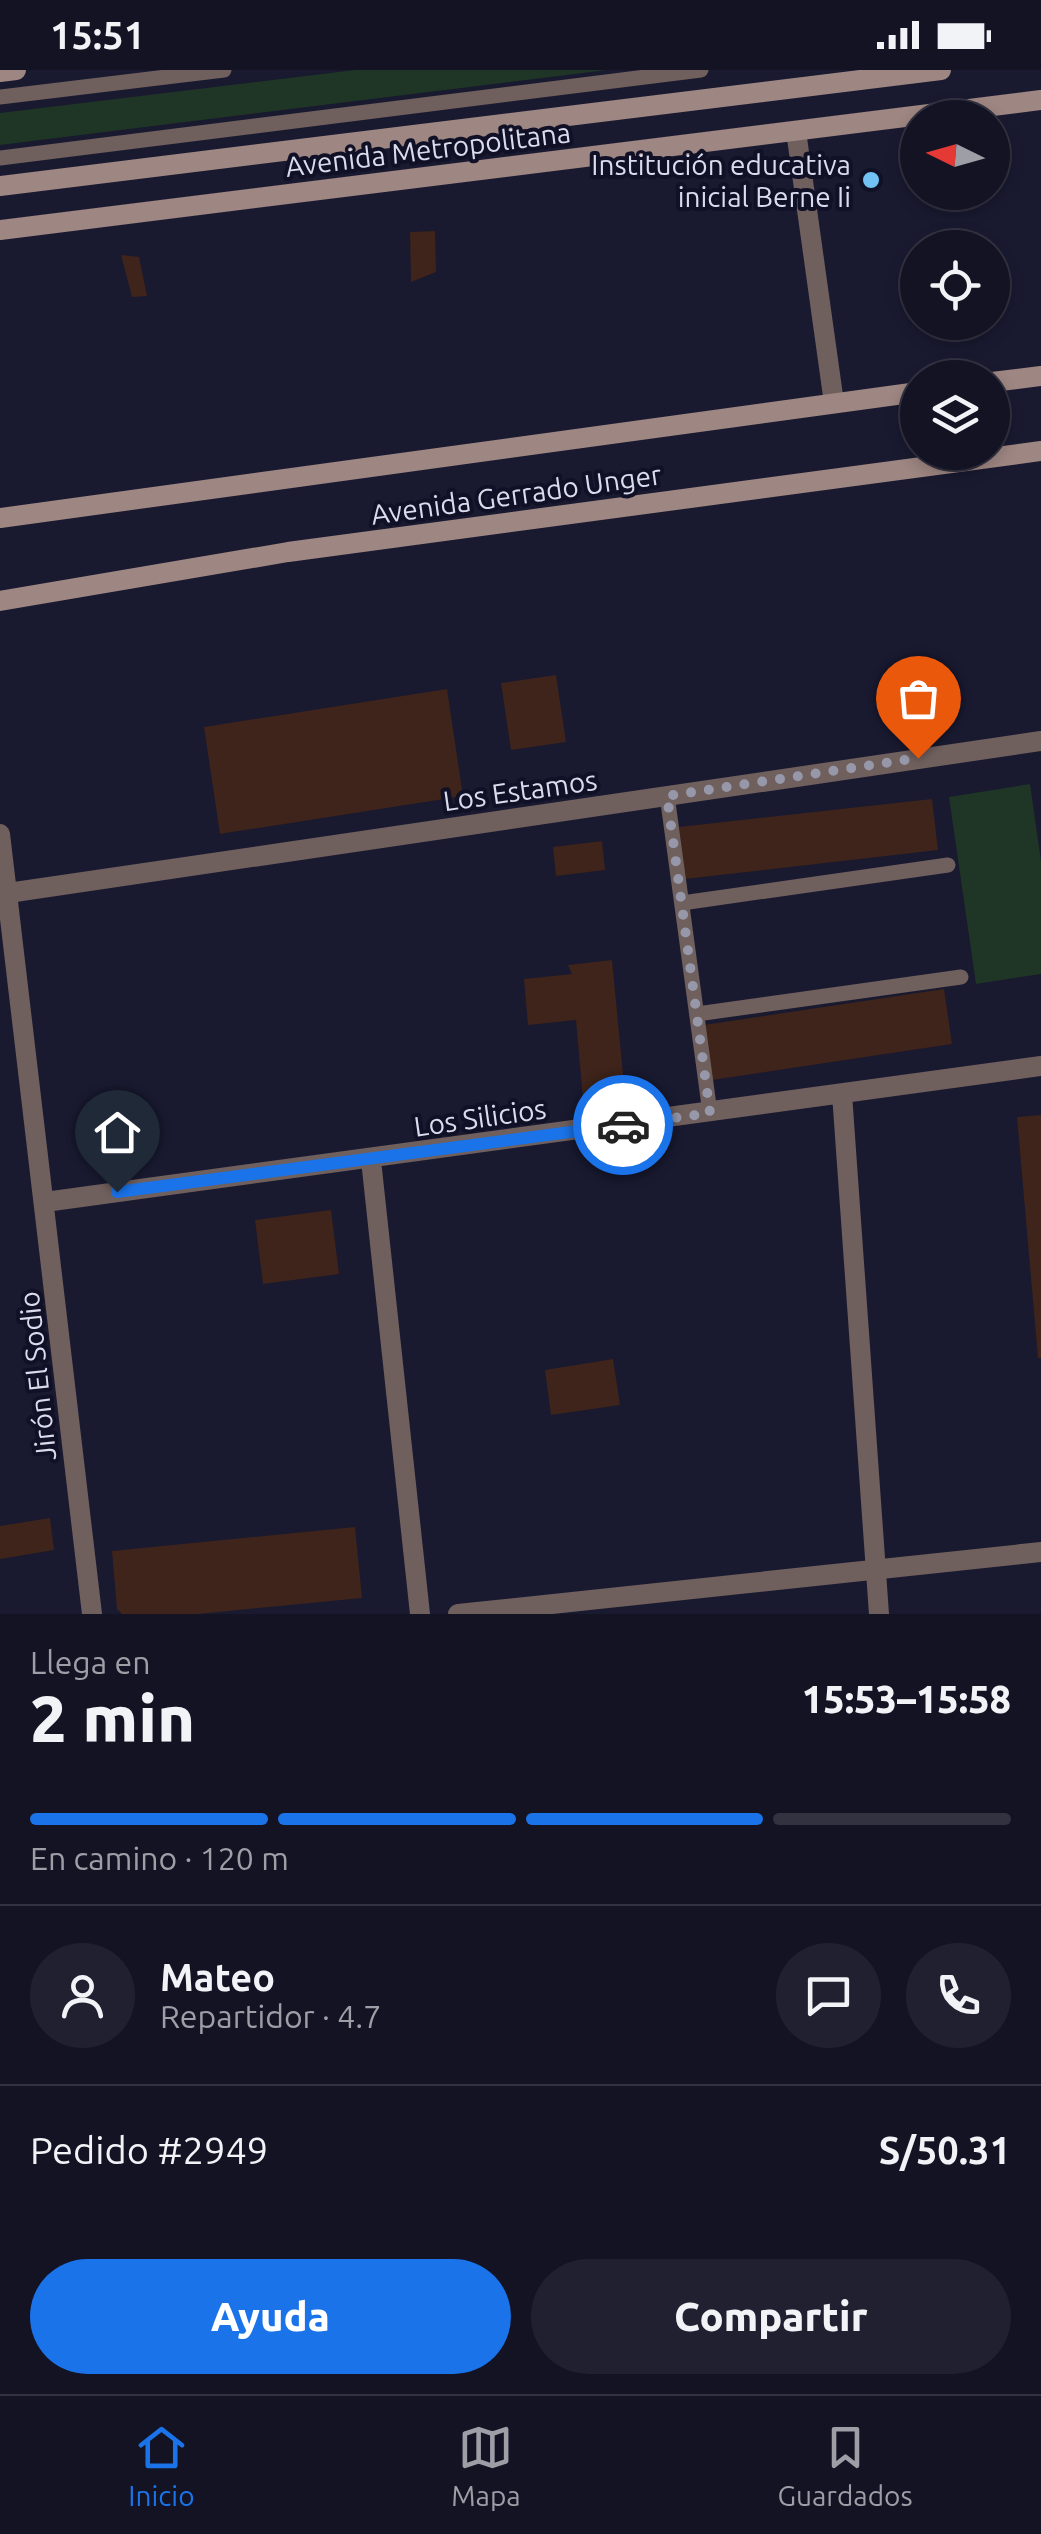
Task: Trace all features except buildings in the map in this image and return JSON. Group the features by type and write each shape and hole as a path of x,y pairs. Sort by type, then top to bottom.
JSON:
{"main road":[{"path":"0,72 16,70"},
{"name":"Avenida Metropolitana","path":"0,186 940,70"},
{"name":"Avenida Metropolitana","path":"0,230 1041,100"},
{"path":"1010,380 1041,376"},
{"name":"Avenida Gerrado Unger","path":"0,518 900,394"},
{"name":"Avenida Gerrado Unger","path":"0,601 288,552 1041,452"}],"street":[{"path":"796,131 834,403"},
{"name":"Los Estamos","path":"8,893 1041,741"},
{"name":"Jirón El Sodio","path":"0,834 92,1614"},
{"name":"Los Silicios","path":"45,1202 1041,1066"},
{"path":"842,1094 880,1614"},
{"path":"371,1160 420,1614"},
{"path":"458,1614 1041,1552"}],"lane":[{"path":"0,97 224,70"},
{"path":"0,158 701,70"},
{"path":"667,796 710,1113"},
{"path":"682,903 948,866"},
{"path":"697,1014 962,976"}],"green space":[{"path":"355,70 607,70 0,145 0,113"},
{"path":"1030,784 1041,861 1041,974 976,984 949,797"}],"way so far":[{"path":"623,1125 710,1113 667,796 918,758"}],"place":[{"name":"Institución educativa inicial Berne Ii","path":"871,180"}],"route":[{"path":"117,1192 623,1125"}]}
